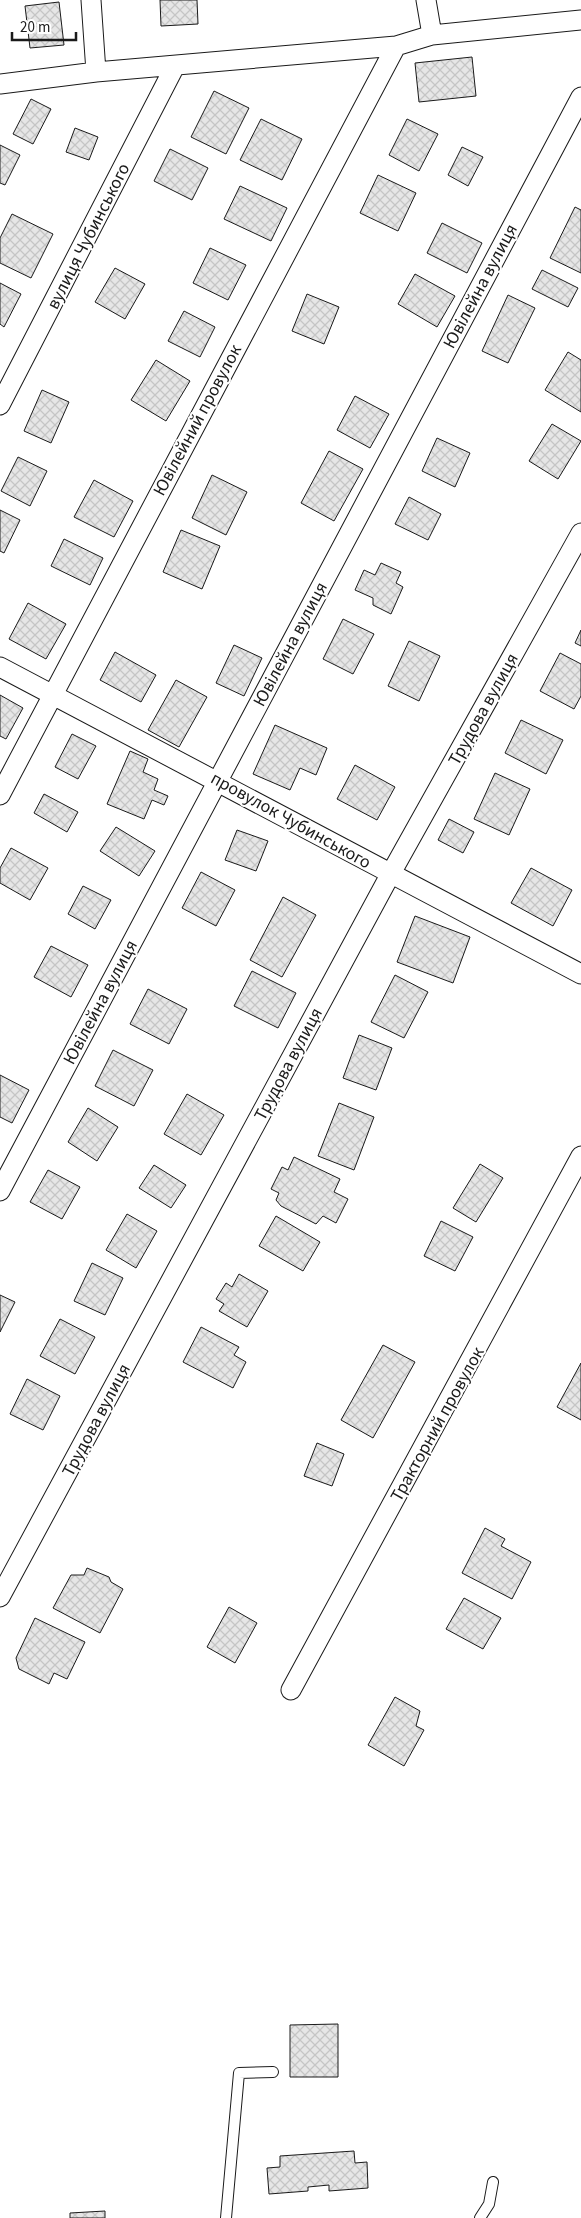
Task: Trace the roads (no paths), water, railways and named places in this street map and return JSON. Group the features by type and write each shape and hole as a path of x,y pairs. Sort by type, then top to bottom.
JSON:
{"street":[{"path":"91,0 96,72"},
{"path":"426,0 432,35"},
{"path":"0,84 96,72 396,46 432,35 581,20"},
{"name":"Ювілейний провулок","path":"0,795 396,46"},
{"name":"вулиця Чубинського","path":"0,405 175,66"},
{"name":"Ювілейна вулиця","path":"0,1191 581,97"},
{"name":"Трудова вулиця","path":"0,1597 390,875 581,533"},
{"name":"провулок Чубинського","path":"0,667 217,780 390,875 581,974"},
{"name":"Тракторний провулок","path":"291,1690 581,1156"}],"lane":[{"path":"226,2218 239,2073 274,2072"},
{"path":"480,2218 489,2204 493,2182"}]}
